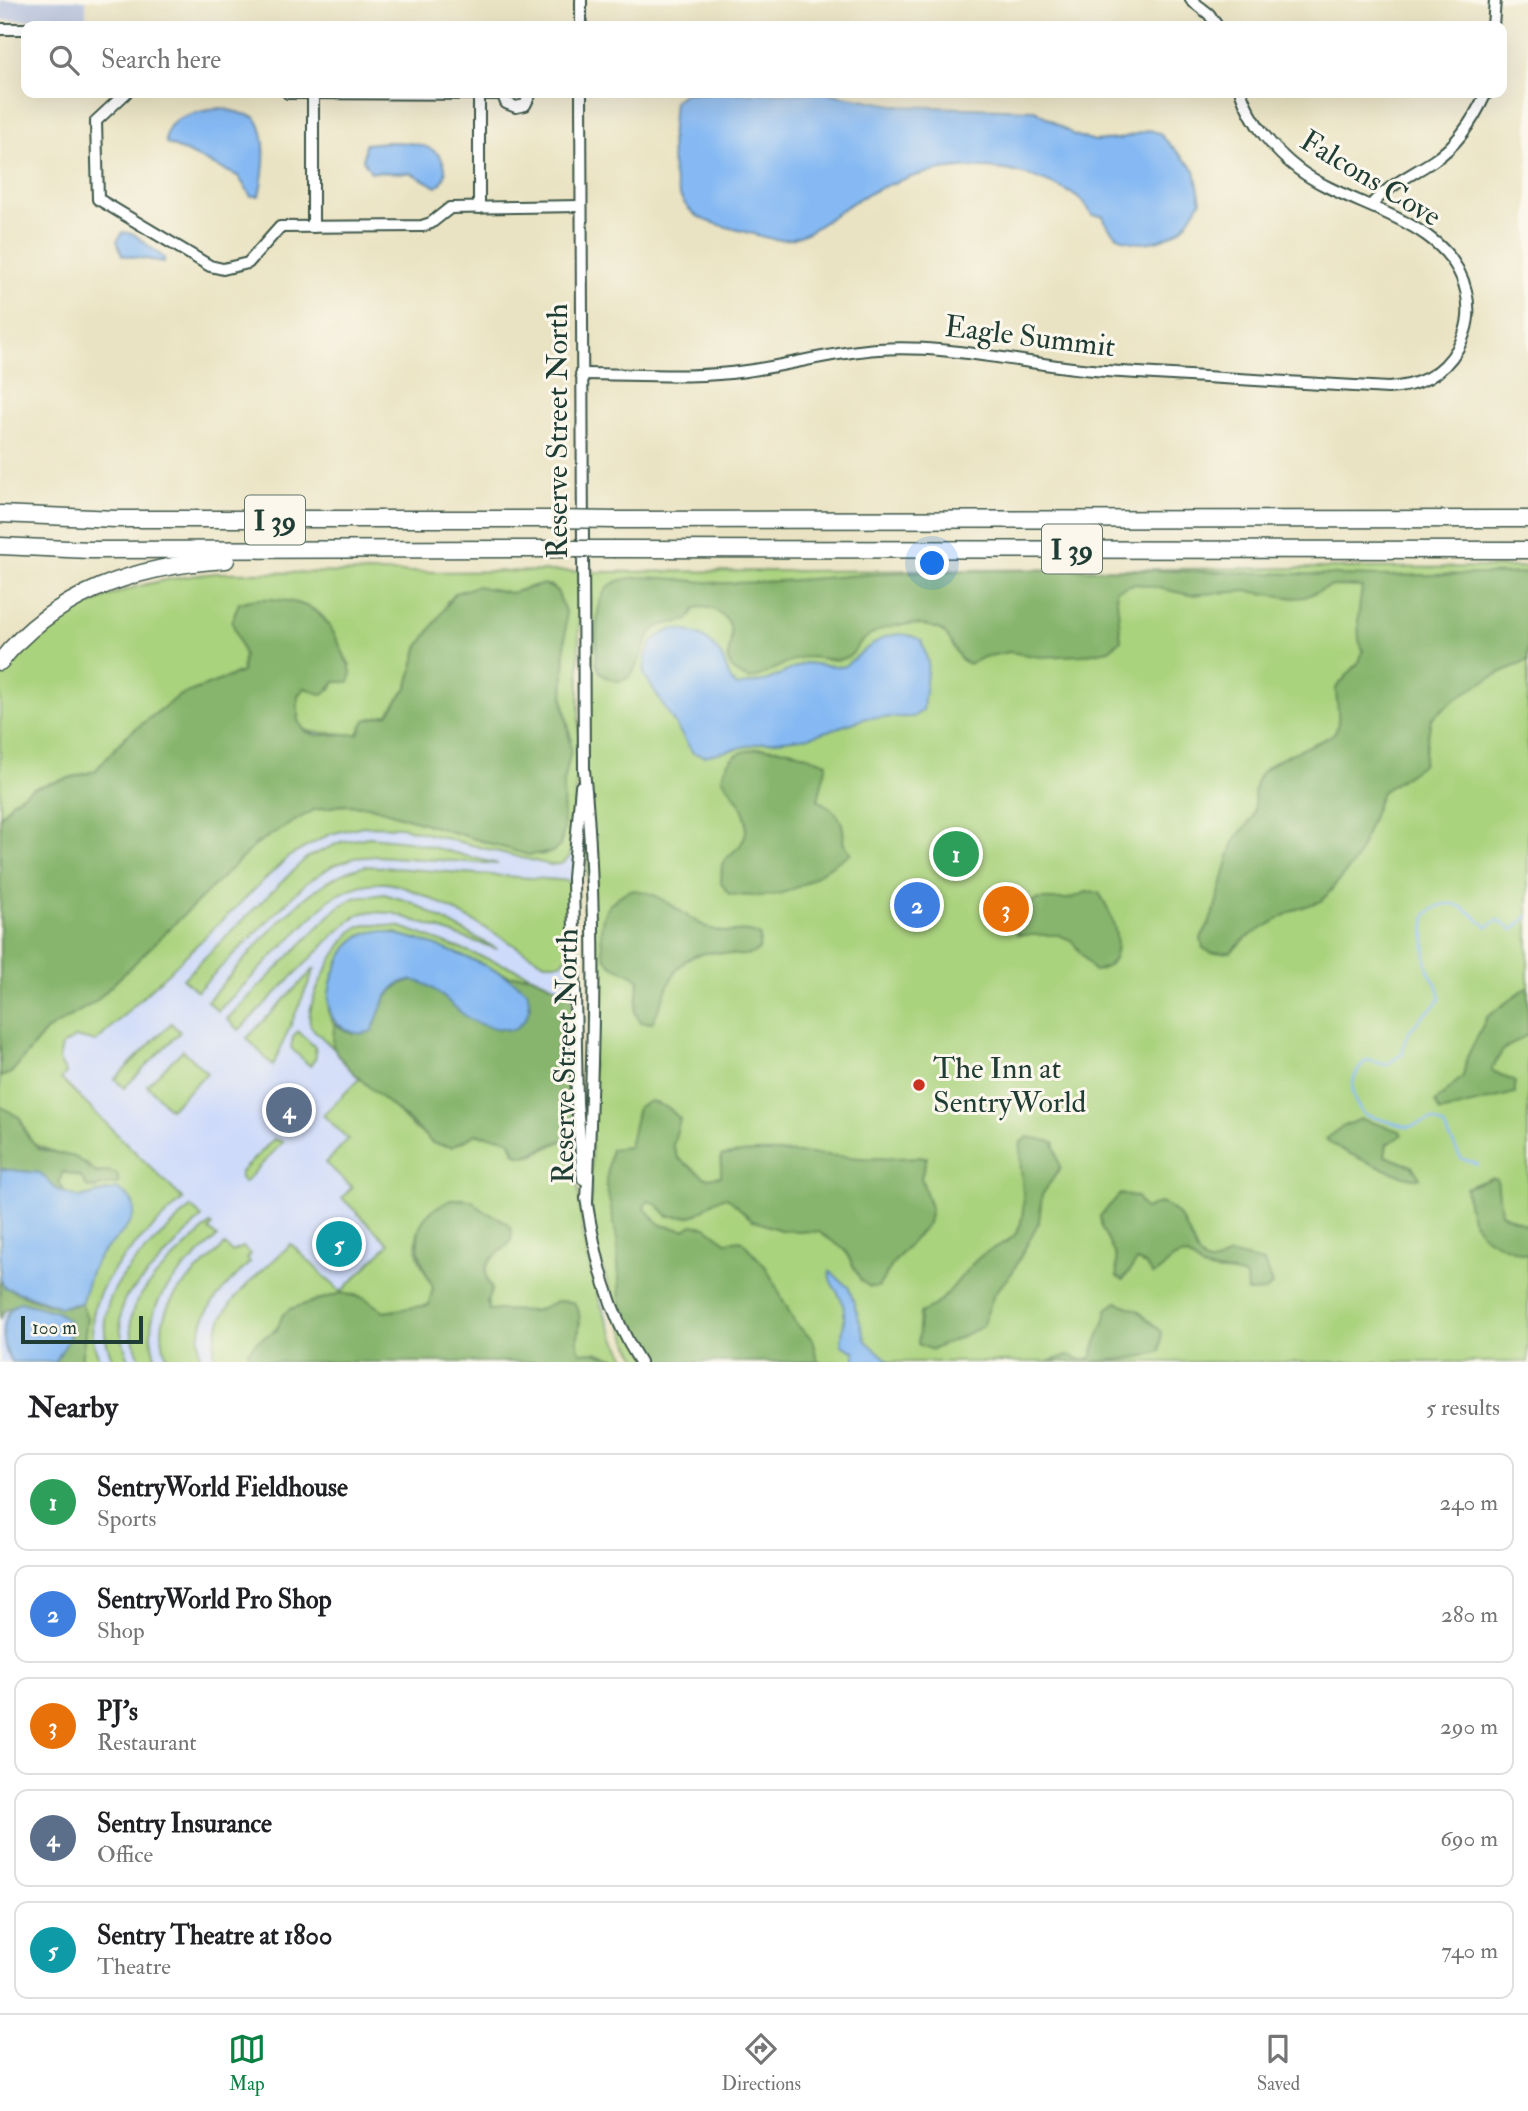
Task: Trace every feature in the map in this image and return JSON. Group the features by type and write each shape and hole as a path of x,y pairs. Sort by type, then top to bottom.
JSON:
{"highway":[{"name":"I 39","path":"0,514 116,519 1528,519"},
{"name":"I 39","path":"0,546 90,550 1528,550"},
{"path":"0,662 29,633 57,611 88,592 131,575 197,562 337,557 351,549"}],"street":[{"path":"581,0 581,21"},
{"path":"1191,0 1214,21"},
{"path":"1493,21 1494,0"},
{"path":"0,29 21,29"},
{"path":"119,98 97,118 96,192 100,202 210,265 236,268 259,254 277,229 422,226 432,223 450,208 581,206"},
{"path":"313,98 313,227"},
{"path":"479,98 480,208"},
{"path":"504,98 506,103 516,107 525,105 528,98"},
{"name":"Reserve Street North","path":"581,98 584,770 592,844 592,1098 587,1202"},
{"name":"Falcons Cove","path":"1244,98 1265,136 1290,162 1314,179 1371,205 1433,242 1457,265 1464,283 1469,316 1458,347"},
{"path":"1371,205 1387,188 1435,160 1457,140 1484,98"},
{"name":"Eagle Summit","path":"582,374 716,374 878,349 923,348 983,355 1061,369 1388,388 1412,387 1429,379 1452,357 1458,347"},
{"name":"Reserve Street North","path":"584,770 573,877 577,1103 587,1202"},
{"path":"587,1202 591,1234 610,1302 640,1362"}],"shaded area":[{"path":"0,0 86,0 86,20 0,20"},
{"path":"171,583 575,815 572,1108 578,1200 583,1234 597,1287 616,1340 629,1362 0,1362 0,698"}],"green space":[{"path":"1528,567 1528,1362 640,1362 629,1345 591,1234 592,997 584,770 590,572"},
{"path":"1098,569 1378,576 1528,573 1528,661 1477,686 1431,719 1423,764 1382,792 1356,860 1322,901 1294,910 1246,938 1231,952 1212,953 1203,948 1201,938 1212,916 1234,842 1253,816 1257,780 1277,761 1332,735 1336,730 1336,688 1359,662 1363,651 1359,640 1358,618 1362,587 1331,586 1305,597 1294,598 1247,591 1190,595 1133,584 1116,590 1121,640 1109,650 1083,655 1040,657 1009,652 984,657 969,664 959,657 944,632 929,626 908,624 878,631 861,642 846,658 800,658 750,679 731,667 731,628 728,622 716,611 700,607 696,608 688,620 656,628 648,638 637,666 626,679 618,681 606,677 596,661 598,609 605,591 621,580 647,577 744,583 906,572"},
{"path":"579,571 579,755 570,857 561,864 550,865 401,827 363,826 330,834 288,857 96,1042 76,1037 62,1046 59,1060 66,1073 61,1079 183,1199 129,1251 113,1271 100,1292 93,1314 93,1337 101,1362 81,1362 87,1318 81,1303 88,1277 105,1246 132,1216 109,1190 80,1198 65,1193 59,1182 62,1172 80,1176 95,1189 106,1184 116,1185 106,1171 97,1173 85,1163 32,1144 20,1118 0,1106 0,1077 11,1073 46,1031 95,1002 240,857 283,826 314,810 343,805 368,806 501,847 541,855 552,852 562,840 562,796 571,738 563,699 566,614 557,591 551,585 536,585 511,593 487,588 447,601 444,611 418,648 408,686 388,714 365,720 358,734 352,735 308,731 302,728 297,717 298,695 305,688 331,689 335,682 341,681 350,665 321,614 312,608 283,601 261,599 239,603 232,621 244,655 242,672 179,696 126,736 95,771 33,788 13,801 0,817 0,677 48,631 97,601 151,583 182,577 216,573"},
{"path":"544,584 557,591 566,614 563,699 571,750 563,786 564,829 560,846 552,852 528,855 368,806 343,805 314,810 257,843 96,1001 46,1031 11,1073 0,1077 0,817 13,801 33,788 95,771 126,736 179,696 242,672 244,655 232,621 239,603 260,599 282,600 306,606 322,617 329,625 348,663 350,678 349,682 335,682 323,695 305,688 298,695 298,721 306,732 316,735 358,734 365,720 388,714 408,686 418,648 455,593 477,586 511,593"},
{"path":"748,750 790,750 827,763 818,800 838,817 843,828 843,842 851,853 807,882 782,893 768,896 729,894 721,883 722,864 741,844 745,835 746,818 739,801 722,779 727,765 735,756"},
{"path":"369,837 408,841 498,864 376,856 354,858 332,866 305,884 197,991 183,979 306,858 341,842"},
{"path":"366,866 572,881 572,952 561,963 545,963 420,894 385,883 370,884 329,900 218,1011 207,1001 300,902 344,873"},
{"path":"630,890 654,895 706,927 718,931 755,933 760,936 759,950 746,955 706,953 692,957 675,973 652,1023 640,1022 635,1012 639,980 608,962 603,952 601,935 606,911 615,899"},
{"path":"1086,892 1099,893 1114,925 1116,949 1113,960 1106,967 1094,971 1071,940 1058,935 1017,935 1017,927 1032,902 1039,899 1069,899"},
{"path":"384,894 411,902 497,949 393,913 366,912 357,915 336,933 239,1030 227,1019 337,908 354,898"},
{"path":"371,924 401,927 521,971 572,994 529,975 510,976 396,933 365,933 346,951 332,984 328,1012 334,1024 336,1051 311,1027 312,1005 323,975 348,936 355,929"},
{"path":"315,968 273,1066 247,1038"},
{"path":"498,972 510,976 529,975 572,994 574,1135 526,1156 518,1155 507,1139 476,1134 452,1147 432,1143 364,1083 340,1058 333,1046 334,1024 352,1034 375,1025 388,996 394,989 411,981 421,981 432,986 469,1018 500,1029 530,1006 527,991"},
{"path":"1528,986 1528,1034 1503,1050 1491,1070 1515,1082 1515,1093 1440,1112 1435,1102 1463,1076 1467,1057 1487,1017"},
{"path":"171,1023 180,1032 124,1088 115,1079"},
{"path":"298,1031 315,1047 316,1057 310,1066 291,1048 293,1037"},
{"path":"183,1050 207,1073 170,1109 147,1085"},
{"path":"361,1077 432,1143 463,1142 476,1134 505,1138 509,1140 514,1152 533,1155 574,1135 587,1253 603,1310 629,1362 595,1352 581,1353 577,1348 580,1322 558,1301 535,1311 489,1310 487,1301 492,1289 486,1271 489,1262 503,1249 501,1219 487,1215 471,1201 461,1199 449,1201 435,1210 420,1229 417,1238 418,1256 433,1287 429,1305 384,1312 356,1295 323,1298 304,1305 292,1314 252,1353 248,1358 249,1362 215,1362 214,1343 226,1310 250,1282 291,1244 341,1292 389,1244 342,1198 352,1187 326,1163 348,1139 323,1115"},
{"path":"650,1101 669,1108 680,1119 673,1146 678,1158 706,1178 721,1176 721,1156 738,1153 792,1152 870,1158 927,1157 921,1177 931,1208 928,1223 895,1261 878,1287 870,1287 861,1281 845,1250 819,1232 780,1230 752,1220 727,1197 714,1201 697,1214 686,1216 668,1216 655,1203 647,1201 644,1208 661,1225 684,1230 692,1225 706,1227 726,1242 741,1240 766,1267 795,1323 812,1339 818,1362 650,1362 620,1301 617,1239 606,1184 611,1149 629,1147 638,1107"},
{"path":"0,1106 20,1118 26,1134 39,1149 75,1157 97,1173 110,1171 117,1174 119,1183 88,1188 80,1176 63,1172 59,1182 65,1193 49,1185 40,1173 0,1169"},
{"path":"1361,1119 1400,1131 1402,1135 1387,1144 1385,1156 1412,1166 1420,1178 1401,1175 1372,1164 1326,1139 1342,1127"},
{"path":"1028,1137 1054,1142 1060,1168 1042,1195 1039,1222 1012,1273 994,1294 982,1327 932,1350 918,1344 920,1313 946,1295 982,1255 1010,1239 1019,1229 1023,1212 1021,1142"},
{"path":"274,1139 283,1142 244,1183 240,1173"},
{"path":"1491,1178 1497,1179 1501,1213 1528,1226 1528,1255 1491,1240 1476,1226 1471,1216 1466,1188"},
{"path":"1120,1194 1137,1197 1145,1209 1159,1203 1172,1209 1182,1220 1199,1256 1206,1262 1216,1262 1229,1254 1264,1262 1272,1285 1266,1291 1247,1292 1246,1277 1236,1273 1208,1270 1184,1255 1172,1260 1153,1275 1146,1265 1137,1261 1123,1280 1117,1277 1116,1257 1102,1229 1100,1216"},
{"path":"454,1199 472,1200 482,1210 504,1221 511,1229 512,1238 486,1268 486,1277 492,1289 487,1301 489,1310 535,1311 558,1301 573,1302 579,1314 578,1347 581,1353 594,1352 623,1362 249,1362 248,1351 257,1341 277,1330 282,1316 290,1309 341,1293 365,1298 384,1312 429,1305 433,1287 421,1260 418,1236 427,1215 438,1206"},
{"path":"191,1207 202,1217 125,1298 121,1330 130,1362 114,1362 106,1338 105,1315 112,1294 139,1257"},
{"path":"210,1224 212,1226 209,1230 217,1237 176,1277 156,1306 151,1323 151,1341 157,1362 141,1362 131,1331 134,1308 151,1282"},
{"path":"225,1245 232,1252 243,1247 251,1254 247,1259 250,1262 219,1295 204,1318 200,1331 201,1362 169,1362 163,1343 162,1325 167,1310 185,1283"},
{"path":"0,1278 4,1287 42,1302 62,1306 81,1303 87,1318 81,1362 55,1362 63,1347 47,1310 20,1302 4,1311 0,1320"},
{"path":"1117,1302 1137,1310 1162,1332 1160,1351 1122,1359 1090,1361 1047,1362 1068,1355 1085,1361 1092,1356 1107,1309"}],"water":[{"path":"678,98 855,98 899,106 1035,110 1074,135 1095,141 1118,139 1150,130 1159,133 1195,170 1201,201 1185,225 1172,235 1138,243 1117,235 1103,216 1092,215 1077,197 1042,180 996,169 950,169 883,187 794,238 768,238 702,219 686,206 674,179 672,163 674,101"},
{"path":"221,108 255,117 259,125 264,155 259,196 251,196 238,176 166,143 170,126 176,120 193,113"},
{"path":"388,142 422,146 437,153 445,168 443,181 437,187 411,173 371,172 363,160 365,144"},
{"path":"123,232 134,234 164,258 164,262 122,255 117,241"},
{"path":"674,629 692,632 706,639 718,651 731,680 737,686 768,680 805,663 843,667 879,640 899,634 909,635 921,640 928,662 923,710 913,717 867,718 809,737 760,743 705,756 693,753 644,674 648,651 654,640"},
{"path":"380,931 415,939 457,954 514,981 527,991 529,1008 525,1018 513,1030 481,1024 471,1020 430,987 408,980 397,985 387,996 372,1031 356,1033 342,1027 334,1020 330,1009 329,997 335,971 354,940 366,933"},
{"path":"0,1169 40,1173 57,1190 80,1198 117,1189 131,1199 133,1216 96,1261 81,1303 60,1307 4,1287 0,1278"},
{"path":"830,1271 849,1288 866,1341 890,1362 855,1362 855,1352 841,1345 843,1307 830,1279"},
{"path":"20,1302 57,1312 70,1322 69,1339 55,1362 11,1362 5,1346 5,1320 13,1307"}],"waterway":[{"path":"1478,1165 1461,1158 1443,1125 1437,1122 1432,1120 1408,1127 1365,1115 1355,1101 1352,1087 1357,1073 1367,1060 1387,1065 1403,1053 1411,1029 1440,999 1427,964 1427,914 1436,907 1452,904 1466,910 1487,927 1498,920 1513,930 1528,916"}],"place":[{"name":"SentryWorld Fieldhouse","path":"956,854"},
{"name":"SentryWorld Pro Shop","path":"917,905"},
{"name":"PJ's","path":"1006,909"},
{"name":"The Inn at SentryWorld","path":"919,1085"},
{"name":"Sentry Insurance","path":"289,1110"},
{"name":"Sentry Theatre at 1800","path":"339,1244"}]}
